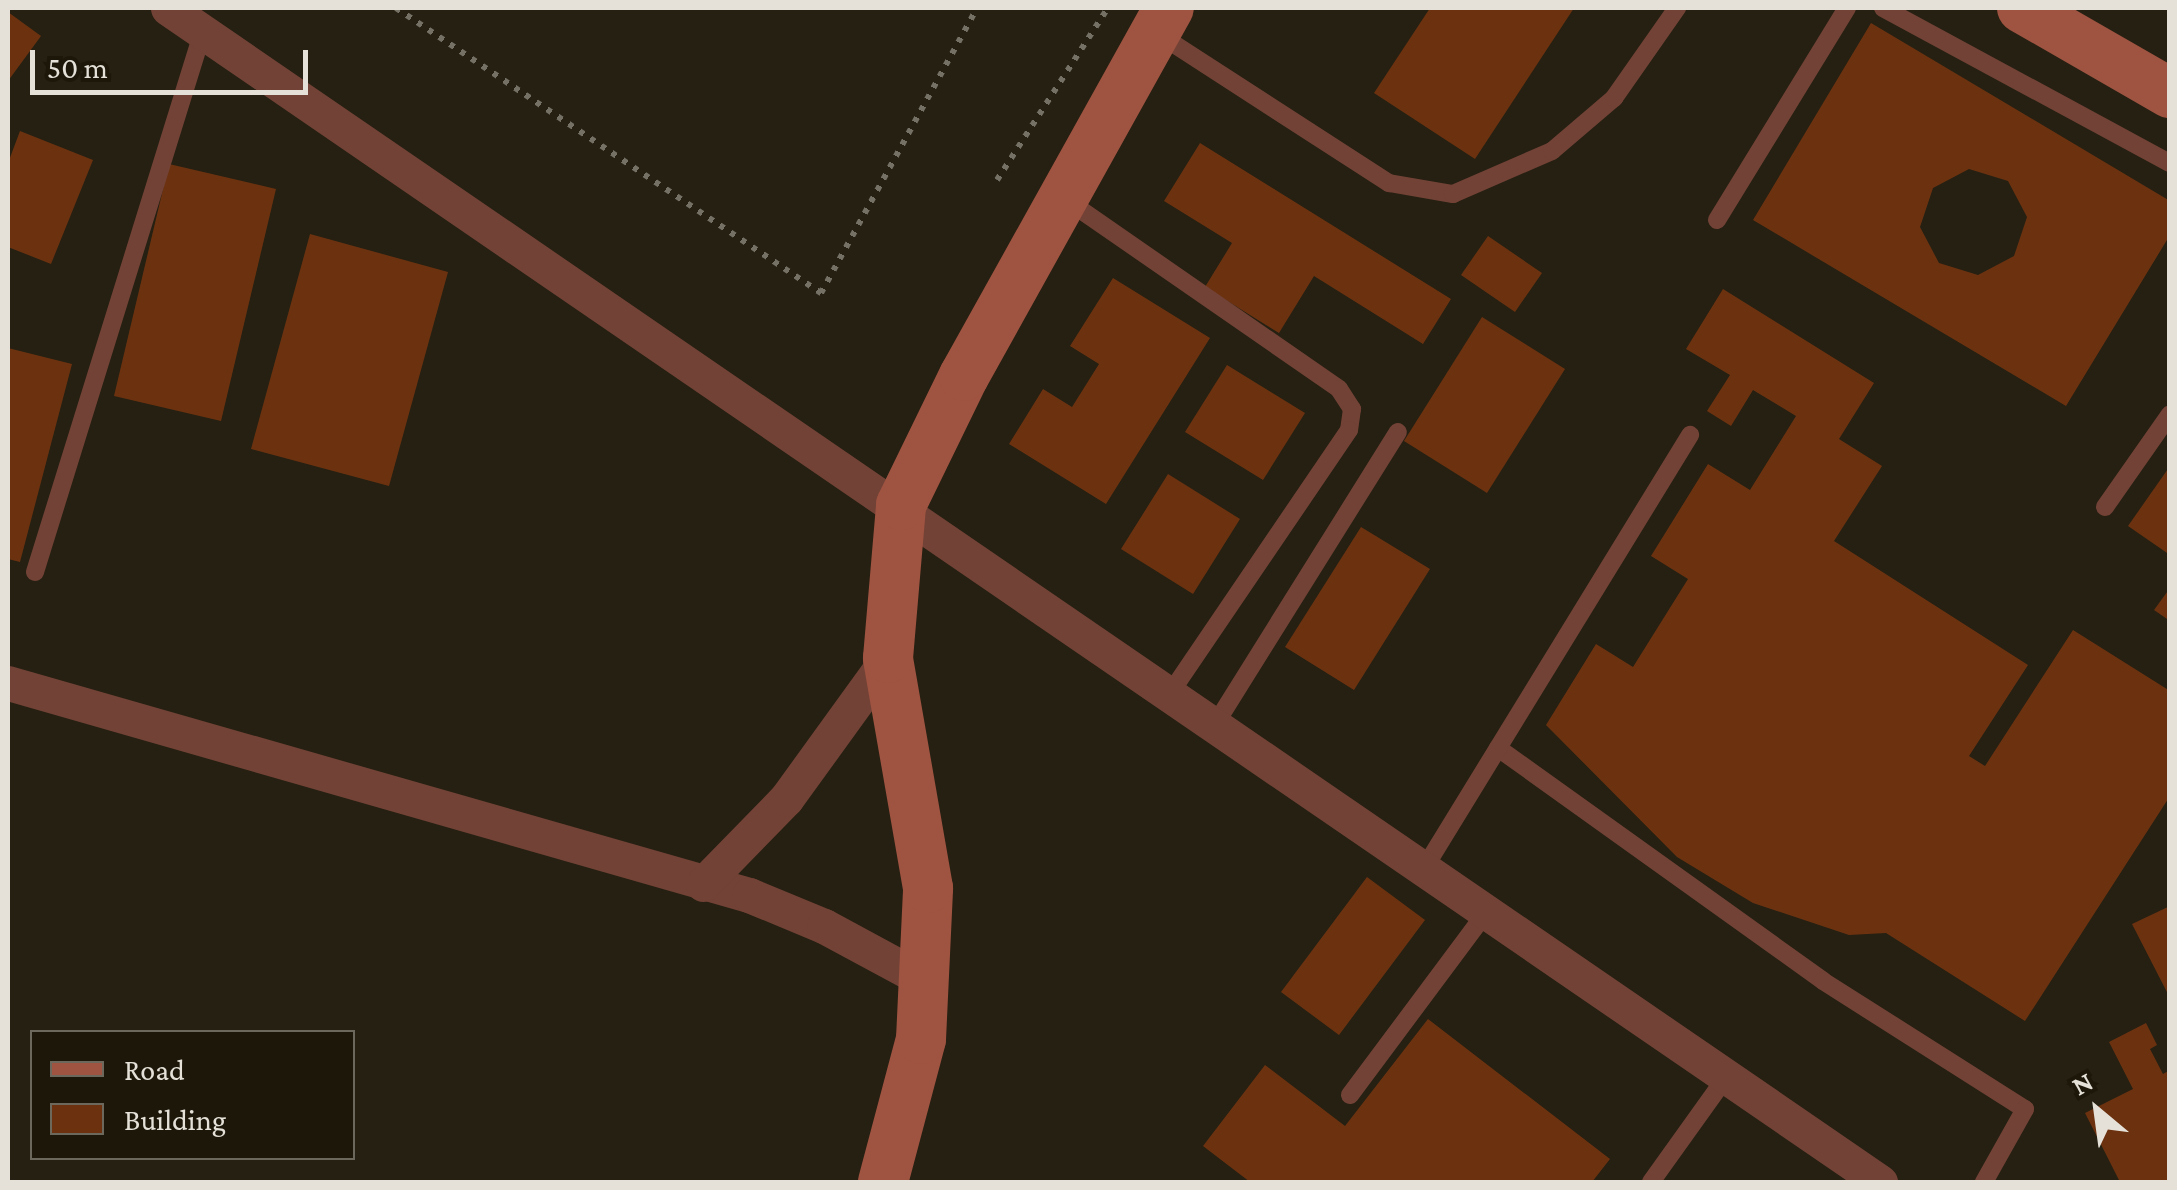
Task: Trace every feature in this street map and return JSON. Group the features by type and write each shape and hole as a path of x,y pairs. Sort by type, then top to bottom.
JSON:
{"street":[{"path":"168,8 901,505 1880,1182"},
{"path":"2022,8 2170,93"},
{"path":"883,1182 920,1039 928,888 888,658 901,505 1162,20"},
{"path":"703,884 786,799 888,658"},
{"path":"8,683 703,884 824,926 924,980"}],"lane":[{"path":"1162,20 1388,183 1453,194 1552,151 1614,98 1677,8"},
{"path":"1717,220 1847,8"},
{"path":"1883,8 2170,163"},
{"path":"35,572 203,31"},
{"path":"1064,198 1339,390 1352,409 1348,430 1171,692"},
{"path":"2104,507 2170,414"},
{"path":"1216,723 1398,432"},
{"path":"1424,867 1690,435"},
{"path":"1498,748 1822,980 2025,1110 1984,1182"},
{"path":"1350,1095 1488,910"},
{"path":"1650,1182 1727,1076"}],"path":[{"path":"396,8 820,293 977,8"},
{"path":"997,180 1108,8"}],"building":[{"path":"1430,8 1574,8 1475,159 1374,93"},
{"path":"8,12 41,36 8,81"},
{"path":"1871,23 2170,201 2170,235 2066,406 1753,220","holes":["1969,169 2008,181 2027,217 2014,256 1978,275 1939,263 1920,227 1933,188"]},
{"path":"20,131 93,160 51,264 8,247 8,163"},
{"path":"1200,143 1451,299 1423,344 1314,276 1279,333 1205,287 1232,243 1164,201"},
{"path":"169,164 276,189 221,421 114,396"},
{"path":"310,234 448,272 389,486 251,449"},
{"path":"1488,236 1542,273 1515,312 1461,275"},
{"path":"1113,278 1210,338 1106,504 1009,444 1043,389 1072,407 1099,364 1070,346"},
{"path":"1723,289 1874,383 1839,439 1882,466 1834,541 2028,665 1969,756 1985,766 2073,630 2170,691 2170,796 2025,1021 1886,933 1849,935 1753,903 1677,857 1546,725 1596,644 1633,667 1688,579 1651,556 1708,464 1750,490 1796,416 1753,390 1731,426 1707,411 1730,375 1686,349"},
{"path":"1482,317 1565,369 1487,493 1404,441"},
{"path":"8,348 72,364 20,562 8,559"},
{"path":"1227,365 1305,413 1263,480 1185,432"},
{"path":"2170,466 2170,555 2128,526"},
{"path":"1168,474 1240,519 1193,594 1121,549"},
{"path":"1361,527 1430,569 1354,690 1285,647"},
{"path":"2170,588 2170,621 2154,610"},
{"path":"1367,877 1425,920 1339,1035 1281,992"},
{"path":"2170,906 2170,998 2132,924"},
{"path":"1428,1019 1610,1159 1592,1182 1250,1182 1203,1146 1265,1065 1345,1126"},
{"path":"2146,1023 2157,1045 2150,1049 2163,1074 2170,1070 2170,1182 2120,1182 2085,1113 2133,1089 2109,1042"}]}
